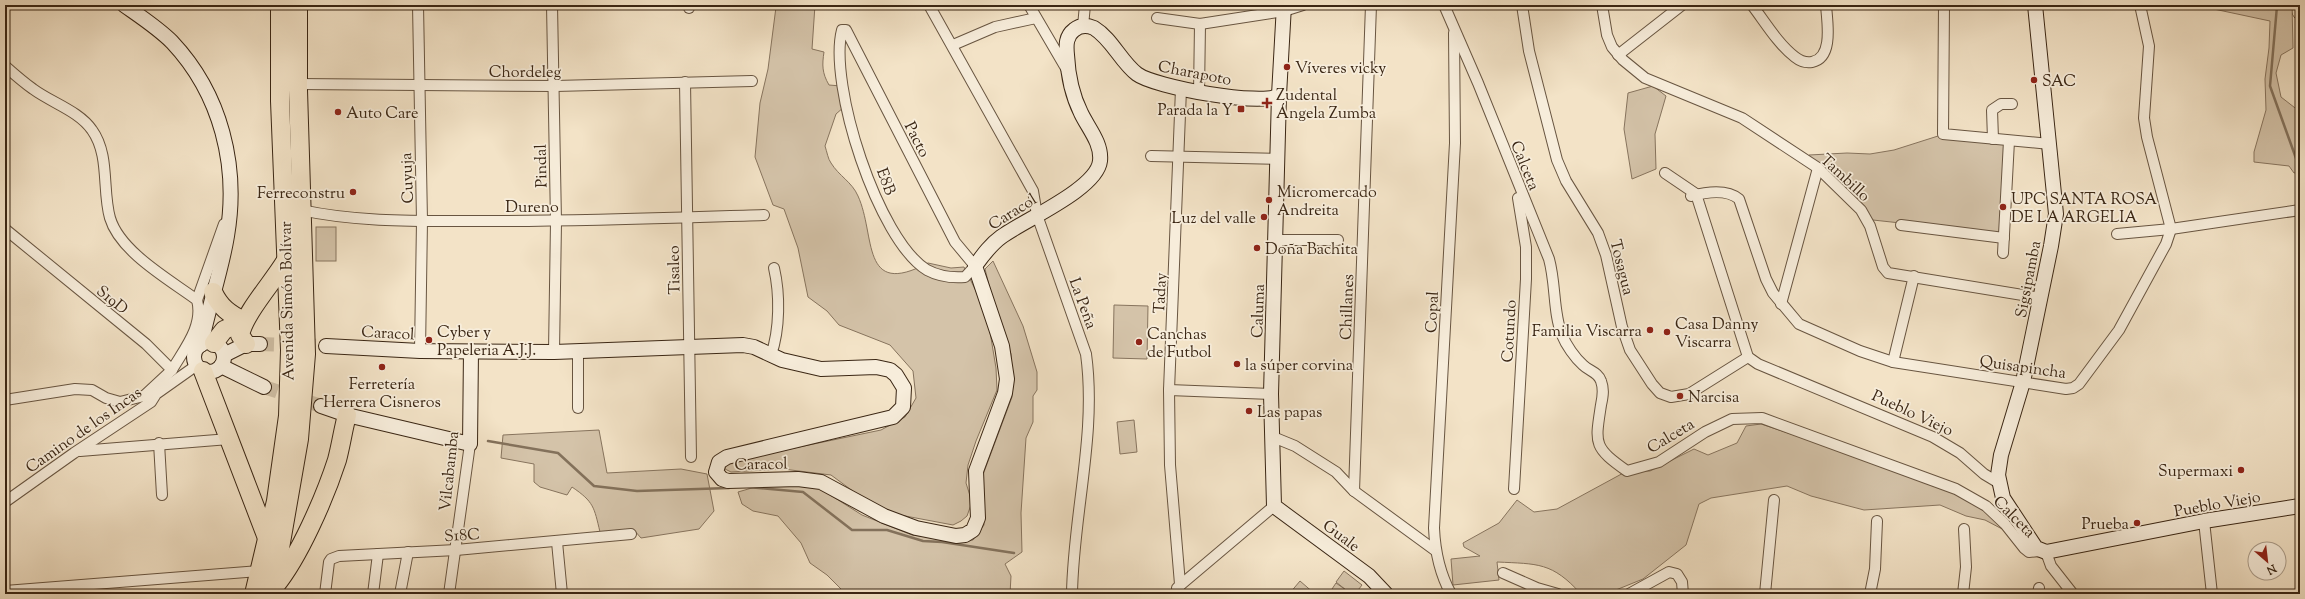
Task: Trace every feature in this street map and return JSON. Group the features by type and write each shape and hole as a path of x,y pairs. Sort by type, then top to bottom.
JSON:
{"highway":[{"name":"Avenida Simón Bolívar","path":"254,594 277,493 288,416 290,350 285,262 280,100 280,5"},
{"name":"Avenida Simón Bolívar","path":"273,591 299,439 306,354 298,84 298,5"},
{"path":"253,344 240,335 244,321 273,283 285,262"},
{"path":"212,296 226,311 244,321"},
{"path":"215,350 224,330 244,321"},
{"path":"200,368 267,538"},
{"path":"273,591 287,572 318,506 337,460 347,415"}],"main road":[{"path":"2300,5 2300,12"}],"street":[{"path":"124,5 155,27 187,60 214,106 222,127 228,154 230,198 227,235 206,317 215,350 212,372 200,368 196,352 215,350 253,344"},
{"name":"Cuyuja","path":"418,5 418,86 422,221 420,351"},
{"name":"Pindal","path":"552,5 556,222 554,352"},
{"name":"La Peña","path":"929,5 1033,191 1037,215 1068,305 1080,332 1089,374 1085,447 1072,563 1072,594"},
{"name":"Caracol","path":"326,346 420,351 554,352 749,345 782,360 821,369 876,367 890,370 896,375 904,388 903,407 898,413 888,420 727,457 719,462 716,468 719,477 734,481 798,479 821,482 884,516 916,528 950,535 965,535 973,530 978,521 976,471 1005,393 1007,379 1002,346 975,266 991,245 1092,178 1099,165 1099,150 1078,107 1068,71 1029,5"},
{"path":"1068,71 1067,39 1073,31 1083,26 1085,5"},
{"path":"1157,18 1200,24 1302,5"},
{"name":"Chillanes","path":"1354,491 1371,5"},
{"name":"Calceta","path":"1444,5 1478,83 1554,278 1557,310 1562,335 1577,359 1600,379 1604,390 1596,437 1601,450 1609,458 1627,471 1659,462 1704,432 1732,419 1762,418 1956,489 1986,506 2005,524 2024,548 2030,552 2044,551 2050,566 2073,594"},
{"name":"Tosagua","path":"1522,5 1529,51 1557,160 1566,181 1598,234 1606,255 1622,328 1630,350 1652,384 1660,393 1671,397 1689,394 1748,357"},
{"path":"1602,5 1607,35 1618,55 1682,5"},
{"path":"1752,5 1787,50 1796,58 1807,63 1816,61 1823,55 1828,44 1826,5"},
{"path":"1944,5 1943,134 2050,144"},
{"name":"Sigsipamba","path":"1999,483 2001,455 2023,382 2041,298 2056,214 2035,5"},
{"path":"2140,5 2149,46 2144,118 2147,137 2171,229"},
{"name":"Caluma","path":"1274,506 1271,394 1279,159 1279,95 1284,8"},
{"path":"952,45 995,27 1036,18"},
{"path":"1199,93 1200,24"},
{"name":"Charapoto","path":"1083,26 1089,26 1098,30 1137,74 1151,82 1199,93 1267,100 1279,95"},
{"name":"Copal","path":"1451,594 1446,584 1436,551 1434,528 1455,143 1454,29"},
{"name":"Pacto","path":"840,36 842,30 846,30 955,242 975,266"},
{"name":"E8B","path":"840,36 838,60 848,117 875,197 887,220 913,258 927,270 948,278 965,277 975,266"},
{"name":"Tambillo","path":"1618,55 1645,78 1742,118 1818,168 1861,210 1870,226 1883,267 1888,273 1914,276 2041,298"},
{"path":"5,66 32,89 79,116 92,130 98,139 103,161 110,220 116,231 132,250 197,300"},
{"name":"Chordeleg","path":"298,84 554,86 752,81"},
{"name":"Tisaleo","path":"685,82 691,457"},
{"name":"Taday","path":"1177,594 1180,584 1170,465 1169,390 1180,156 1181,89"},
{"path":"1993,139 1992,110 2001,104 2012,104"},
{"path":"2003,253 2009,141"},
{"path":"1151,156 1279,159"},
{"path":"1781,304 1818,168"},
{"path":"1665,173 1693,195 1748,357"},
{"name":"Cotundo","path":"1514,176 1526,246 1514,489"},
{"name":"Quisapincha","path":"1693,195 1732,194 1739,199 1766,279 1781,304 1799,324 1860,351 1894,362 2066,389 2073,388 2079,384 2119,330 2166,244 2171,229"},
{"name":"Dureno","path":"301,210 337,217 422,221 556,222 764,215"},
{"path":"2117,234 2171,229 2300,210"},
{"path":"5,400 75,389 92,390 106,398 120,402 148,399 172,370 194,333 198,317 197,300 224,224 229,218"},
{"path":"1901,225 2004,238"},
{"name":"S19D","path":"5,229 146,344 172,370"},
{"path":"1276,240 1338,240"},
{"path":"771,355 775,335 778,298 774,268"},
{"path":"1894,362 1914,276"},
{"path":"215,350 264,387"},
{"name":"Vilcabamba","path":"449,594 470,444 471,351"},
{"path":"578,351 578,408"},
{"name":"Pueblo Viejo","path":"1748,357 1758,364 1932,437 1960,453 1984,474 1999,483"},
{"name":"Camino de los Incas","path":"5,502 148,399 200,368"},
{"path":"1169,390 1271,394"},
{"path":"321,406 347,415 470,444"},
{"path":"1273,437 1294,446 1336,472 1354,491 1436,551"},
{"path":"74,453 159,443 229,439"},
{"path":"159,443 162,495"},
{"path":"1999,483 2003,498 2036,548 2044,551"},
{"path":"1765,594 1774,500"},
{"path":"1172,594 1180,584 1274,506"},
{"name":"Guale","path":"1274,506 1369,576 1386,594"},
{"name":"Pueblo Viejo","path":"2044,551 2300,506"},
{"path":"1870,594 1875,569 1877,521"},
{"path":"2204,522 2212,594"},
{"path":"1963,594 1966,568 1964,529"},
{"name":"S18C","path":"325,594 329,562 339,556 456,550 557,542 631,534"},
{"path":"557,542 562,594"},
{"path":"400,594 408,552"},
{"path":"373,594 378,554"},
{"path":"5,590 260,571"},
{"path":"1628,594 1669,572 1677,574 1682,582 1682,594"},
{"path":"1502,573 1537,588 1558,594"}],"shaded area":[{"path":"779,5 815,5 812,49 824,52 823,65 825,77 829,85 841,86 844,107 836,114 825,146 831,163 858,196 874,258 881,268 891,273 906,272 928,263 951,268 964,267 983,305 989,326 996,368 997,390 968,465 966,483 972,502 967,516 953,525 900,515 865,500 831,475 783,469 731,472 725,469 727,462 881,430 905,417 916,398 913,371 890,345 839,325 827,311 808,297 798,248 784,209 773,205 755,157 760,103 768,69 776,7"},
{"path":"2195,5 2292,5 2293,48 2281,55 2276,73 2281,97 2299,111 2300,172 2294,173 2289,166 2254,162 2254,152 2266,110 2265,79 2269,48 2270,21"},
{"path":"1653,86 1666,96 1655,134 1656,169 1632,179 1624,129 1628,93"},
{"path":"1938,136 2007,143 2001,234 1873,220 1846,188 1808,158 1809,155 1847,153 1870,154 1894,150"},
{"path":"316,227 336,227 336,261 316,261"},
{"path":"993,261 1023,326 1037,372 1037,390 1033,396 1033,422 1026,438 1021,513 1022,552 1005,564 1011,576 1010,594 846,594 827,575 810,563 801,543 778,516 753,511 742,504 738,492 769,483 816,486 862,515 912,535 959,541 973,540 984,525 981,480 1012,397 1011,354 996,313 985,269"},
{"path":"1114,305 1148,306 1147,359 1113,358"},
{"path":"1134,420 1137,452 1120,454 1117,422"},
{"path":"1761,424 1939,483 1984,506 2006,531 1985,520 1966,516 1940,505 1864,510 1811,496 1787,486 1711,498 1699,504 1686,545 1643,579 1606,594 1581,594 1571,584 1552,570 1523,563 1497,562 1499,580 1453,585 1451,559 1480,556 1464,547 1463,543 1499,523 1517,500 1534,512 1557,509 1627,471 1650,471 1694,449 1708,455 1737,443 1746,426"},
{"path":"599,430 607,473 681,469 707,474 714,511 699,529 641,538 634,530 600,532 592,506 589,501 579,492 572,487 567,495 540,487 534,482 534,464 501,458 503,435"},
{"path":"1344,571 1362,585 1355,594 1332,594 1330,592 1336,583 1346,590 1336,582"},
{"path":"1300,581 1315,594 1289,594"}],"waterway":[{"path":"2274,5 2277,6 2270,86 2297,161"},
{"path":"488,441 558,453 594,486 637,491 729,488"},
{"path":"748,487 803,492 852,530 887,530 923,541 942,542 1014,553"}],"tunnel":[{"path":"260,344 326,346"},
{"path":"264,387 321,406"}],"place":[{"name":"Víveres vicky","path":"1287,67"},
{"name":"SAC","path":"2034,80"},
{"name":"Zudental Ángela Zumba","path":"1267,103"},
{"name":"Parada la Y","path":"1241,109"},
{"name":"Auto Care","path":"338,112"},
{"name":"Ferreconstru","path":"353,192"},
{"name":"Micromercado Andreita","path":"1269,200"},
{"name":"UPC SANTA ROSA DE LA ARGELIA","path":"2003,207"},
{"name":"Luz del valle","path":"1264,217"},
{"name":"Doña Bachita","path":"1257,248"},
{"name":"Familia Viscarra","path":"1650,330"},
{"name":"Casa Danny Viscarra","path":"1667,332"},
{"name":"Cyber y Papeleria A.J.J.","path":"429,340"},
{"name":"Canchas de Futbol","path":"1139,342"},
{"name":"la súper corvina","path":"1237,364"},
{"name":"Ferretería Herrera Cisneros","path":"382,367"},
{"name":"Narcisa","path":"1680,396"},
{"name":"Las papas","path":"1249,411"},
{"name":"Supermaxi","path":"2241,470"},
{"name":"Prueba","path":"2137,523"}]}
